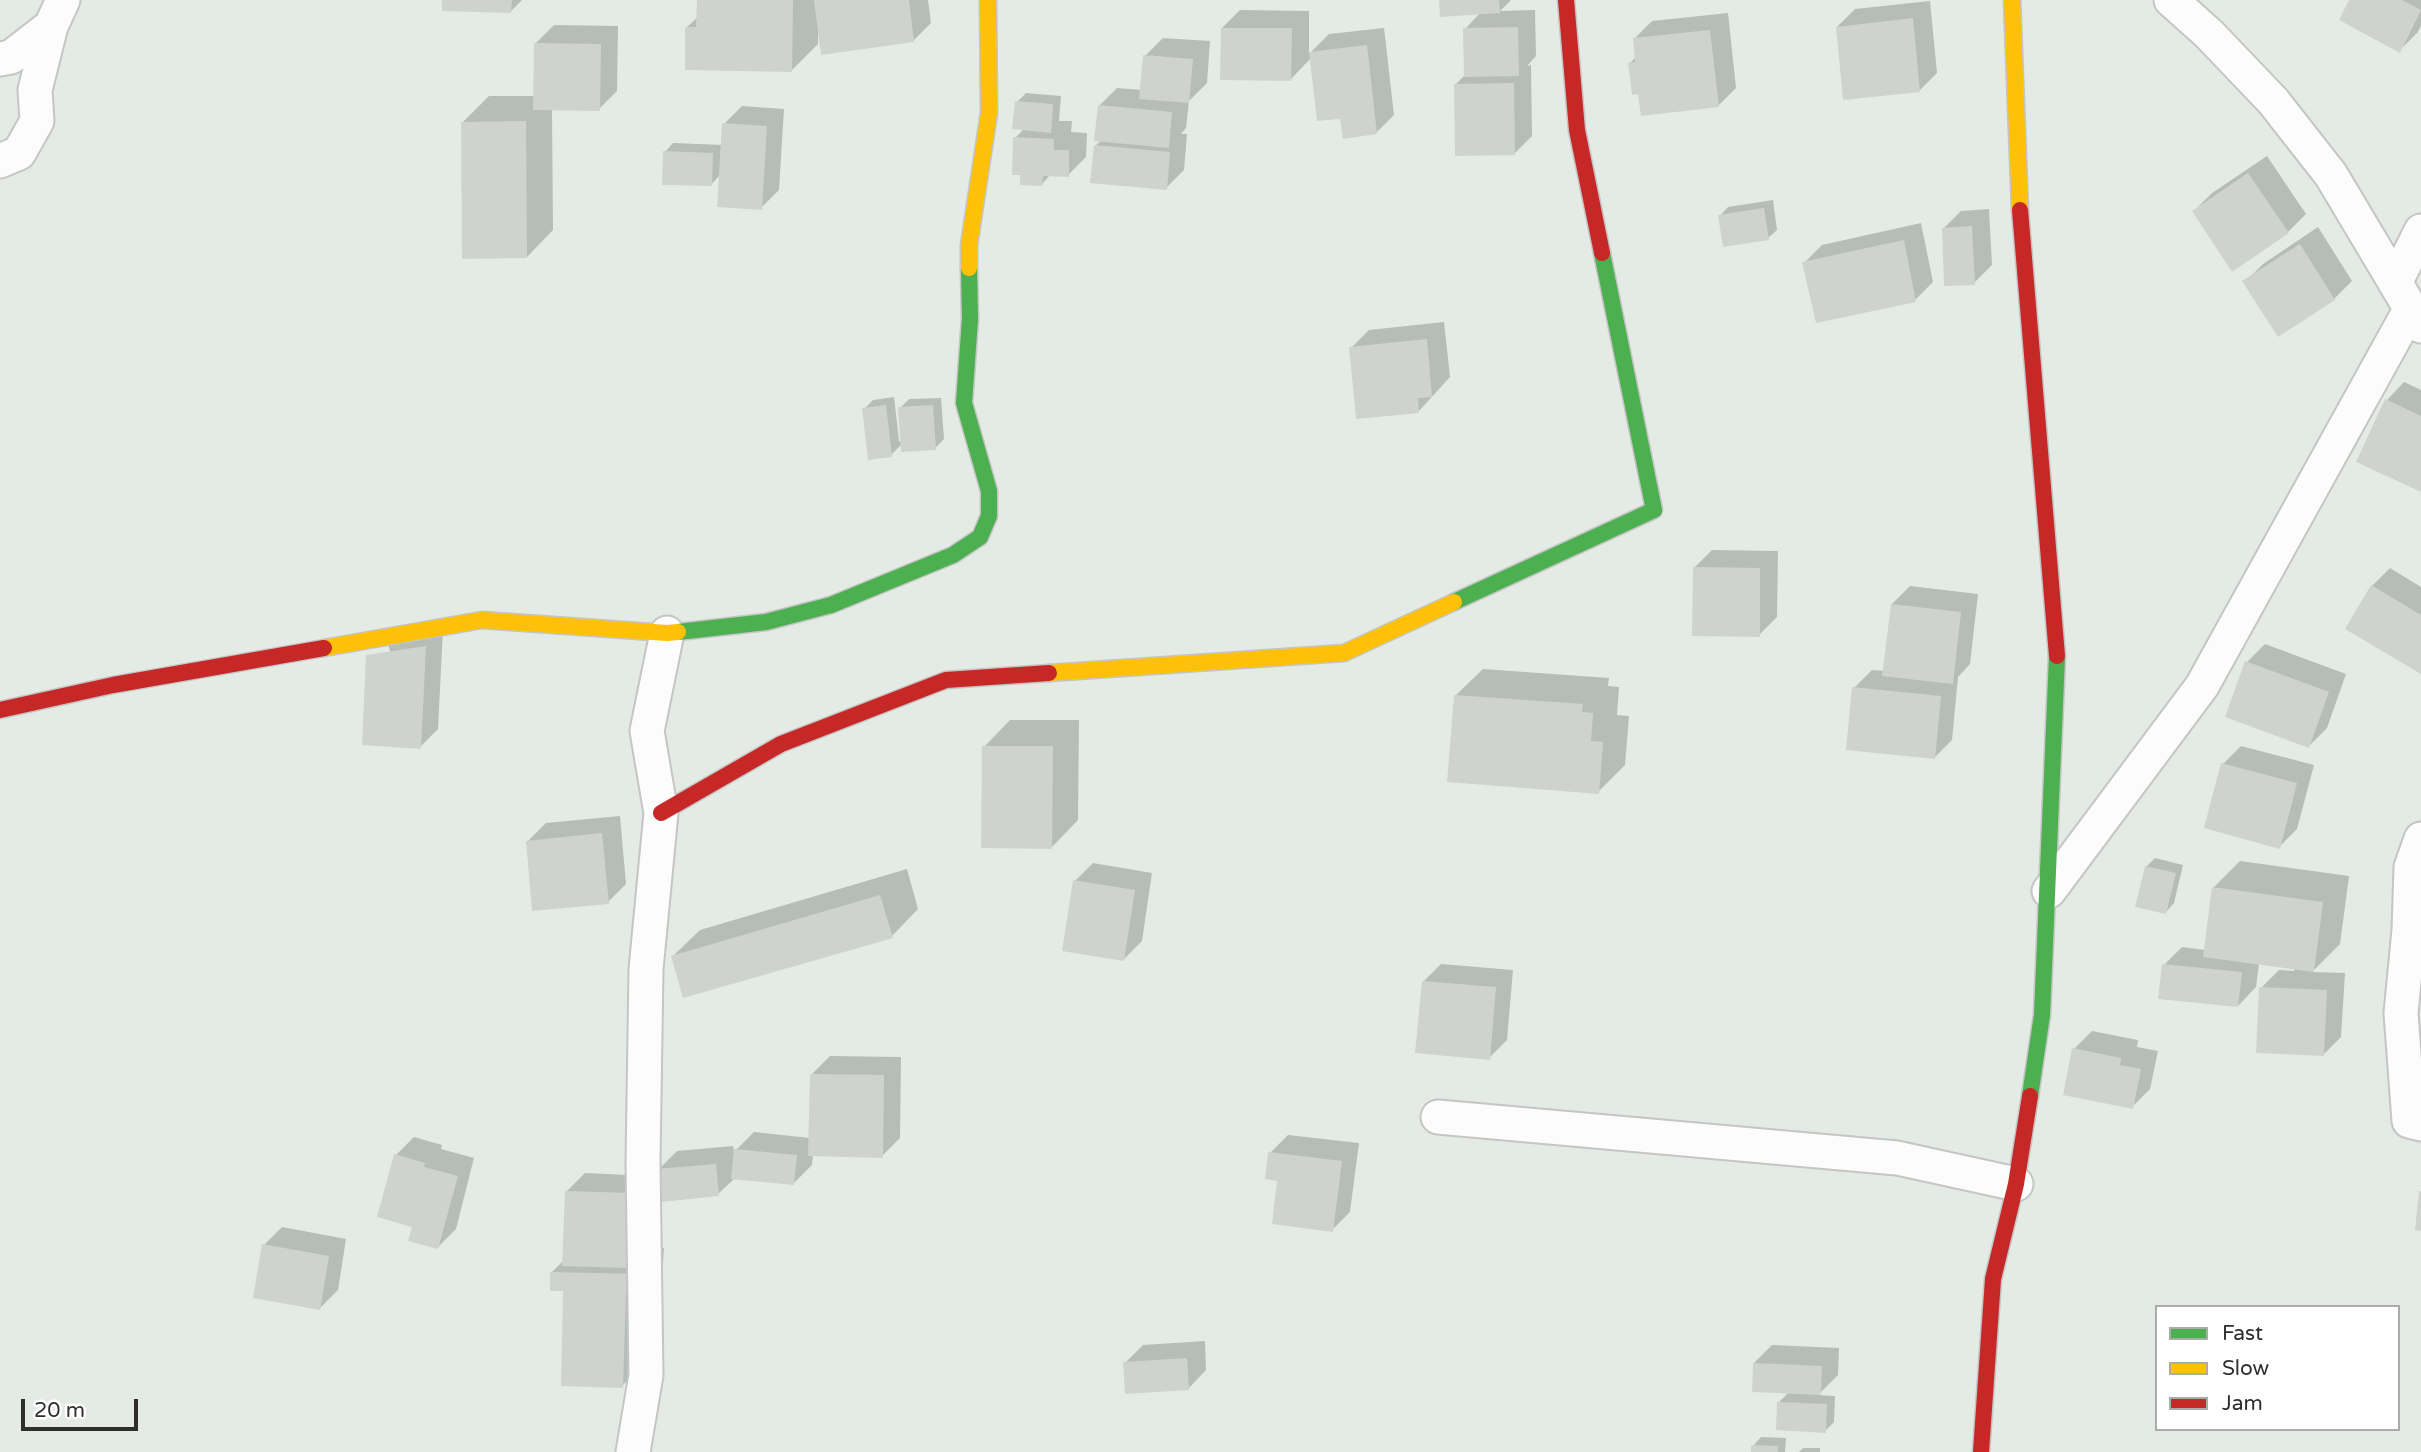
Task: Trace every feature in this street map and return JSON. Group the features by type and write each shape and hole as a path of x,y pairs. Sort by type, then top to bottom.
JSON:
{"street":[{"path":"0,710 113,685 482,621 667,634 766,622 831,605 953,555 980,537 989,516 989,491 964,403 970,319 970,245 989,113 988,0"},
{"path":"661,813 781,744 946,680 1344,653 1654,510 1577,130 1566,0"},
{"path":"1981,1452 1993,1279 2016,1184 2042,1015 2057,661 2020,209 2012,0"},
{"path":"2171,0 2210,34 2273,102 2330,175 2408,307"},
{"path":"0,59 11,57 57,13"},
{"path":"0,161 19,153 37,121 35,90 57,13"},
{"path":"2049,891 2202,686 2408,307 2421,231"},
{"path":"632,1452 646,1375 643,1163 646,969 661,813 647,731 667,634"},
{"path":"2421,839 2411,867 2409,930 2401,1013 2409,1121 2421,1124"},
{"path":"1438,1117 1898,1157 2016,1184"}],"building":[{"path":"442,0 512,0 511,13 442,11"},
{"path":"697,0 793,0 792,72 685,70 685,27 696,27"},
{"path":"814,0 909,0 914,42 821,55"},
{"path":"1439,0 1499,0 1500,13 1440,17"},
{"path":"2349,0 2402,0 2421,10 2400,53 2339,20"},
{"path":"1913,18 1920,92 1843,100 1836,27"},
{"path":"1518,27 1519,76 1464,77 1463,28"},
{"path":"1221,28 1292,28 1291,81 1220,80"},
{"path":"1710,30 1719,107 1641,116 1638,94 1632,95 1628,63 1635,62 1633,38"},
{"path":"534,43 601,44 600,111 533,110"},
{"path":"1367,45 1377,134 1343,139 1340,119 1317,121 1309,52"},
{"path":"1143,55 1193,59 1189,103 1139,99"},
{"path":"1514,83 1515,155 1455,156 1454,84"},
{"path":"1015,101 1053,104 1051,133 1012,129"},
{"path":"1098,105 1172,112 1169,148 1094,141"},
{"path":"526,121 527,258 462,259 461,122"},
{"path":"722,123 767,126 762,210 717,207"},
{"path":"1013,137 1054,139 1054,150 1069,150 1069,177 1043,176 1042,186 1020,185 1020,175 1012,175"},
{"path":"1094,145 1170,152 1167,190 1090,183"},
{"path":"663,151 713,153 712,186 662,185"},
{"path":"2248,173 2289,233 2232,272 2192,211"},
{"path":"1764,208 1769,240 1723,247 1718,215"},
{"path":"1972,226 1975,285 1944,286 1942,228"},
{"path":"1904,240 1916,302 1816,323 1802,262"},
{"path":"2300,244 2335,300 2278,337 2242,281"},
{"path":"1427,339 1432,397 1418,398 1419,413 1356,419 1349,347"},
{"path":"2385,399 2421,416 2421,492 2356,462"},
{"path":"886,405 892,457 868,460 862,408"},
{"path":"933,405 936,450 901,452 898,407"},
{"path":"1693,567 1760,568 1760,637 1692,636"},
{"path":"2371,585 2421,615 2421,674 2345,629"},
{"path":"1891,604 1961,612 1953,684 1882,676"},
{"path":"426,646 421,749 362,745 366,655"},
{"path":"2245,661 2329,692 2309,748 2225,717"},
{"path":"1852,687 1941,696 1935,759 1846,750"},
{"path":"1454,695 1583,704 1582,712 1593,713 1591,741 1603,742 1599,794 1447,782"},
{"path":"982,746 1053,746 1052,849 981,848"},
{"path":"2221,763 2297,783 2280,849 2204,828"},
{"path":"602,833 609,904 532,911 526,841"},
{"path":"2145,866 2176,873 2166,914 2135,907"},
{"path":"1073,880 1135,890 1124,961 1062,951"},
{"path":"2212,887 2323,902 2314,972 2203,957"},
{"path":"880,895 893,938 683,998 671,956"},
{"path":"2162,964 2242,972 2238,1007 2158,999"},
{"path":"1422,981 1496,987 1490,1060 1415,1053"},
{"path":"2259,987 2327,990 2324,1056 2256,1053"},
{"path":"2072,1048 2121,1058 2120,1065 2141,1069 2133,1109 2063,1095"},
{"path":"810,1074 884,1075 883,1158 808,1156"},
{"path":"734,1149 797,1155 794,1185 731,1179"},
{"path":"1268,1152 1342,1161 1333,1232 1272,1224 1277,1181 1265,1179"},
{"path":"394,1154 425,1163 424,1167 458,1176 438,1249 408,1241 412,1227 377,1217"},
{"path":"716,1164 719,1196 661,1202 657,1169"},
{"path":"565,1191 632,1193 630,1268 562,1266"},
{"path":"2421,1191 2421,1231 2415,1230"},
{"path":"262,1244 329,1256 320,1310 253,1298"},
{"path":"550,1272 638,1274 637,1291 626,1291 623,1388 561,1386 563,1291 550,1291"},
{"path":"1187,1358 1189,1390 1125,1394 1123,1362"},
{"path":"1753,1363 1822,1366 1821,1395 1752,1392"},
{"path":"1777,1402 1827,1404 1826,1433 1776,1430"},
{"path":"1751,1445 1778,1446 1778,1452 1751,1452"}],"traffic: fast":[{"path":"1454,602 1654,510 1602,253"},
{"path":"678,632 766,622 831,605 953,555 980,537 989,516 989,491 964,403 970,319 969,268"},
{"path":"2030,1096 2042,1015 2057,656"}],"traffic: slow":[{"path":"969,268 969,245 989,113 988,0"},
{"path":"2012,0 2020,210"},
{"path":"1049,673 1344,653 1454,602"},
{"path":"324,648 482,620 678,632"}],"traffic: jam":[{"path":"1566,0 1577,130 1602,253"},
{"path":"2020,210 2057,656"},
{"path":"0,710 113,685 324,648"},
{"path":"661,813 781,744 946,680 1049,673"},
{"path":"1981,1452 1993,1279 2016,1184 2030,1096"}]}
